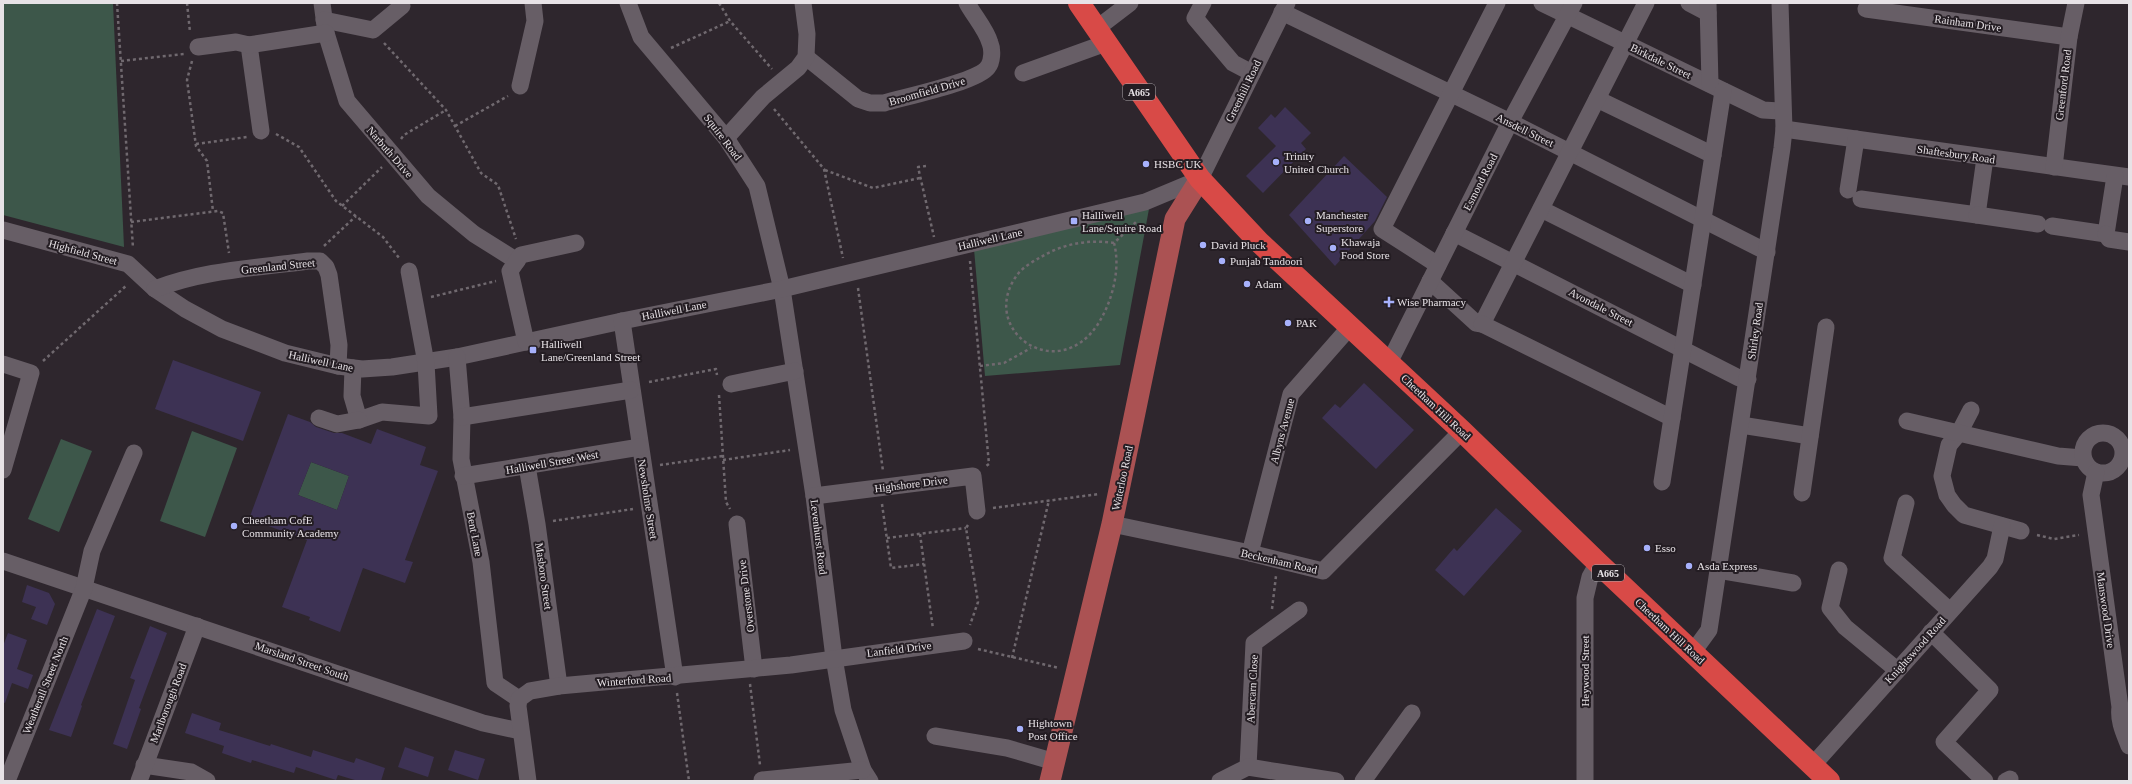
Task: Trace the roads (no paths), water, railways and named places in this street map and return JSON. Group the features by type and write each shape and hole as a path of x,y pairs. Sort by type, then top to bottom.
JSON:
{"highway":[{"name":"Cheetham Hill Road","path":"1079,3 1200,179 1259,242 1349,328 1462,430 1598,563 1829,781"}],"main road":[{"name":"Waterloo Road","path":"1052,771 1112,524 1175,220 1200,179"}],"street":[{"path":"520,86 535,21 533,3"},
{"name":"Squire Road","path":"628,3 641,38 726,138 757,186 782,289"},
{"path":"726,138 763,97 798,68 806,57 807,34 803,3"},
{"name":"Broomfield Drive","path":"806,57 858,99 870,103 884,103 967,80 982,74 989,67 992,54 991,44 967,3"},
{"path":"1023,73 1101,36 1130,3"},
{"path":"1203,3 1195,18 1233,63 1252,74"},
{"path":"1438,265 1382,229 1497,3"},
{"name":"Birkdale Street","path":"1542,3 1571,9 1626,44 1763,110 1782,111"},
{"path":"1482,324 1646,3"},
{"path":"1662,482 1713,155 1716,87 1708,8 1689,3"},
{"name":"Shirley Road","path":"1693,652 1707,635 1748,379 1784,129 1782,111 1780,3"},
{"name":"Greenford Road","path":"2054,167 2069,37 2076,3"},
{"path":"192,48 236,42 249,45 324,18 373,30 402,6"},
{"name":"Greenhill Road","path":"1200,179 1284,7"},
{"name":"Ansdell Street","path":"1284,7 1451,94 1510,122 1767,252"},
{"name":"Esmond Road","path":"1389,363 1510,122 1571,9"},
{"name":"Rainham Drive","path":"1866,9 2069,37"},
{"name":"Narbuth Drive","path":"324,18 347,101 428,196 474,234 516,264"},
{"path":"249,45 261,131"},
{"path":"1597,98 1713,155"},
{"name":"Shaftesbury Road","path":"1784,129 2122,177"},
{"path":"1856,139 1855,195 2106,234"},
{"path":"1977,215 1985,158"},
{"path":"2122,177 2106,234 2109,239 2129,242"},
{"name":"Halliwell Lane","path":"155,289 184,309 222,329 285,353 346,367 392,368 458,357 622,321 782,289 1145,202 1200,179"},
{"path":"1541,208 1693,285"},
{"name":"Highfield Street","path":"3,230 134,269 155,289"},
{"name":"Avondale Street","path":"1454,233 1739,378 1748,379"},
{"path":"526,342 516,264 576,243"},
{"name":"Greenland Street","path":"155,289 175,281 308,261 320,261 326,267 329,275 338,345 346,367 359,420"},
{"path":"319,418 337,424 359,420 382,412 429,416 426,363 408,271"},
{"path":"1430,281 1476,322 1672,418"},
{"name":"Levenhurst Road","path":"782,289 814,496 834,658 843,710 866,775"},
{"name":"Newsholme Street","path":"622,321 630,387 675,677"},
{"path":"1802,493 1826,327"},
{"name":"Albyns Avenue","path":"1250,553 1291,394 1349,328"},
{"name":"Bent Lane","path":"458,357 462,417 461,459 463,476 481,562 495,683 519,699"},
{"path":"3,364 31,373 3,470"},
{"path":"724,386 795,371"},
{"path":"462,417 630,387"},
{"path":"1971,410 1959,432 1949,445 1942,476 1947,495 1964,515 2021,531"},
{"path":"1907,421 2058,456 2083,458"},
{"path":"1741,425 1810,436"},
{"name":"Beckenham Road","path":"1112,524 1250,553 1323,571 1462,430"},
{"path":"2107,434 2118,440 2123,452 2120,465 2109,473 2096,472 2086,464 2083,458 2085,445 2094,435 2107,434"},
{"name":"Halliwell Street West","path":"463,476 640,447"},
{"name":"Weatherall Street North","path":"7,781 84,588 92,552 134,453"},
{"name":"Masboro Street","path":"527,466 537,524 559,686"},
{"name":"Manswood Drive","path":"2096,472 2091,495 2095,532 2120,707 2120,720 2129,746"},
{"name":"Highshore Drive","path":"814,496 973,476 977,511"},
{"path":"1906,503 1892,558 1950,611"},
{"name":"Overstone Drive","path":"737,524 751,669"},
{"name":"Knightswood Road","path":"1812,766 1990,567 1995,559 2002,526"},
{"name":"Marsland Street South","path":"3,561 482,723 520,731"},
{"name":"Heywood Street","path":"1585,781 1585,598 1590,577 1598,563"},
{"path":"1718,570 1793,583"},
{"path":"1839,570 1830,608 1845,627 1897,670"},
{"name":"Abercarn Close","path":"1248,767 1254,643 1299,610"},
{"name":"Marlborough Road","path":"139,781 197,626"},
{"path":"1931,632 1990,690 1944,742 1984,781"},
{"name":"Lanfield Drive","path":"834,658 964,641"},
{"name":"Winterford Road","path":"519,699 530,691 559,686 675,677 834,658"},
{"path":"519,699 518,716 528,781"},
{"path":"1363,781 1412,713"},
{"path":"935,736 1007,748 1052,771"},
{"path":"144,765 190,772 206,781"},
{"path":"1220,781 1248,767 1297,777 1336,781"},
{"path":"762,780 866,775"}],"place":[{"name":"Trinity United Church","path":"1276,162"},
{"name":"HSBC UK","path":"1146,164"},
{"name":"Halliwell Lane/Squire Road","path":"1074,221"},
{"name":"Manchester Superstore","path":"1308,221"},
{"name":"David Pluck","path":"1203,245"},
{"name":"Khawaja Food Store","path":"1333,248"},
{"name":"Punjab Tandoori","path":"1222,261"},
{"name":"Adam","path":"1247,284"},
{"name":"Wise Pharmacy","path":"1389,302"},
{"name":"PAK","path":"1288,323"},
{"name":"Halliwell Lane/Greenland Street","path":"533,350"},
{"name":"Cheetham CofE Community Academy","path":"234,526"},
{"name":"Esso","path":"1647,548"},
{"name":"Asda Express","path":"1689,566"},
{"name":"Hightown Post Office","path":"1020,729"}]}
